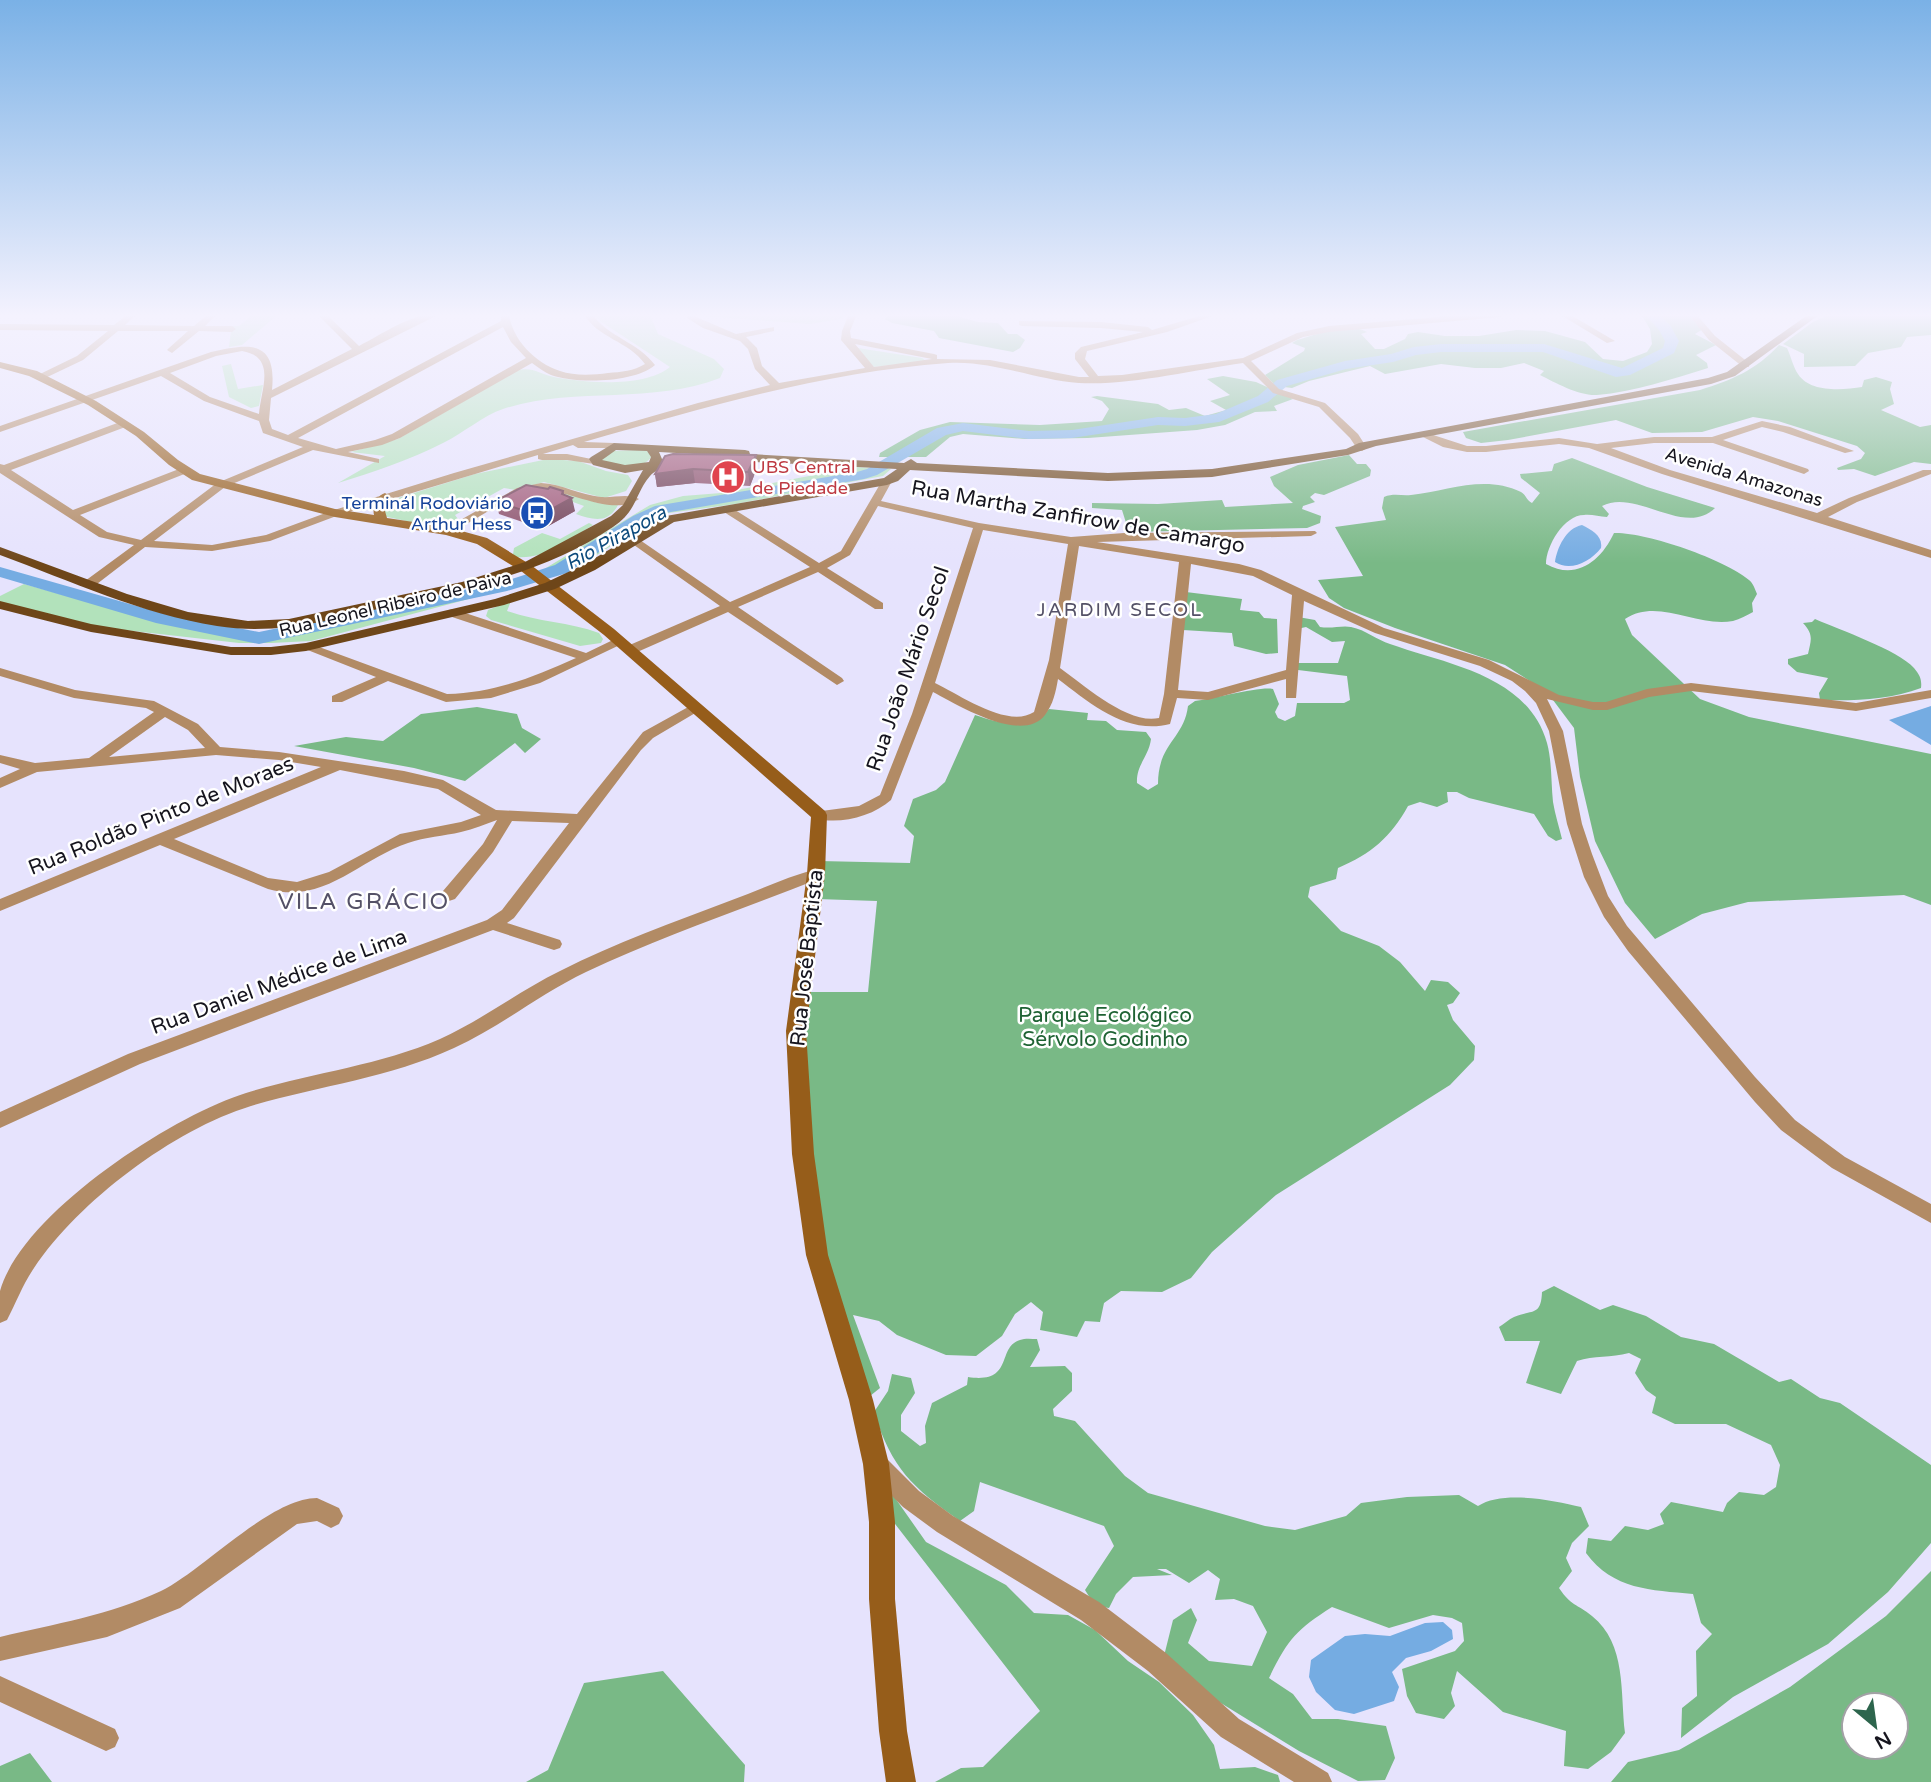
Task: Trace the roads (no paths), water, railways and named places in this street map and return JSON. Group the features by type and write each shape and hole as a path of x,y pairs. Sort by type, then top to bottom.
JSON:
{"main road":[{"path":"871,462 708,455 625,469 597,463 595,458 614,446 650,447 871,462 928,468 1057,475 1160,476 1276,465 1364,446 1630,397"},
{"path":"0,551 89,584 203,619 246,625 284,624 435,592 539,578 590,567 670,519 887,481 905,466 1096,472 1155,471 1244,464 1364,446"},
{"path":"650,447 661,463"},
{"path":"539,578 625,511 640,481 661,463 697,450"},
{"path":"625,469 640,481"},
{"name":"Rua Leonel Ribeiro de Paiva","path":"0,606 91,628 231,651 271,651 306,647 453,613 539,578"}],"street":[{"path":"78,397 124,424 183,471 221,485 335,513 447,531 482,541 539,578 625,646 819,815"},
{"path":"0,429 91,397"},
{"path":"206,397 262,419"},
{"path":"268,397 262,419 267,431 287,440 326,451 374,461"},
{"path":"287,440 364,397"},
{"path":"326,451 357,448 396,436 464,397"},
{"path":"1,469 103,535 145,544 234,547 270,538 335,513 458,475 536,456 560,445 732,397"},
{"path":"1299,397 1322,405 1364,446"},
{"path":"1,469 124,424"},
{"path":"1714,440 1740,429 1762,424 1786,429 1849,451"},
{"name":"Avenida Amazonas","path":"1424,435 1466,450 1492,450 1564,440 1598,446 1665,472 1931,554"},
{"path":"1598,446 1654,440 1714,440 1804,471"},
{"path":"560,445 614,446"},
{"path":"560,445 563,457"},
{"path":"89,584 221,485 312,447"},
{"path":"536,456 597,463"},
{"path":"69,515 183,471"},
{"path":"1818,517 1862,496 1927,472"},
{"path":"306,647 446,698 469,699 490,695 586,657 625,646 729,607 820,569 846,553 887,481"},
{"path":"447,531 521,489 533,486 556,486 601,500 633,499"},
{"path":"381,520 380,510 385,497"},
{"name":"Rua Martha Zanfirow de Camargo","path":"873,502 979,526 1248,571 1396,637 1494,669 1555,698 1593,706 1607,706 1647,693 1691,688 1856,707 1931,695"},
{"path":"728,510 878,606"},
{"name":"Rua João Mário Secol","path":"819,815 865,811 877,807 886,797 929,685 979,526"},
{"path":"929,685 998,717 1013,721 1038,716 1045,705 1053,670 1074,540 1124,536 1311,533"},
{"path":"1117,550 1124,536"},
{"path":"633,540 837,681"},
{"path":"1916,548 1931,541"},
{"path":"1053,670 1125,717 1149,726 1165,721 1171,694 1185,560"},
{"path":"1291,695 1298,593"},
{"path":"453,613 586,657"},
{"path":"0,672 74,694 149,704 193,727 216,751"},
{"path":"1171,694 1208,696 1291,673"},
{"path":"337,699 386,677"},
{"path":"1529,687 1555,728 1573,817 1584,853 1602,902 1619,927 1709,1033 1742,1077 1789,1126 1827,1156 1931,1214"},
{"path":"1047,695 1085,692"},
{"name":"Rua Daniel Médice de Lima","path":"0,1120 134,1059 493,924 508,914 636,747 648,735 695,709"},
{"path":"93,761 164,711"},
{"path":"0,783 35,768 93,761 216,751 279,755 443,785 500,815"},
{"path":"0,760 35,768"},
{"name":"Rua Roldão Pinto de Moraes","path":"0,905 337,766"},
{"path":"449,895 488,848 500,815"},
{"path":"162,840 232,867 260,883 278,887 305,886 338,875 405,838 474,824 500,815 582,819"},
{"name":"Rua José Baptista","path":"819,815 816,874 796,1031 803,1154 817,1255 861,1401 876,1464 882,1522 882,1599 893,1731 901,1782"},
{"path":"0,1313 27,1261 64,1217 95,1189 149,1150 205,1118 244,1101 409,1057 445,1044 579,968 816,874"},
{"path":"493,924 554,944"},
{"path":"876,1464 911,1499 945,1524 1090,1611 1157,1662 1230,1728 1319,1782"},
{"path":"0,1648 107,1625 171,1599 291,1515 310,1508 324,1510 331,1516"},
{"path":"0,1689 106,1738"}],"water":[{"path":"1582,525 1599,537 1601,548 1580,564 1567,566 1555,562 1563,539 1571,530"},
{"path":"1931,706 1931,745 1889,720"},
{"path":"1443,1622 1452,1630 1453,1639 1431,1651 1406,1658 1392,1672 1399,1687 1394,1701 1354,1714 1335,1710 1316,1692 1309,1677 1311,1660 1345,1636 1390,1636 1425,1623"}],"waterway":[{"name":"Rio Pirapora","path":"0,572 162,619 259,638 507,586 561,569 639,519 661,509 859,476 872,472 942,431 963,427 1029,435 1072,434 1158,421 1185,422 1219,418 1265,397"}],"place":[{"name":"UBS Central de Piedade","path":"728,477"},
{"name":"Terminál Rodoviário Arthur Hess","path":"537,513"}],"district":[{"name":"JARDIM SECOL","path":"1120,610"},
{"name":"VILA GRÁCIO","path":"364,902"}],"park label":[{"name":"Parque Ecológico Sérvolo Godinho","path":"1105,1027"}]}
